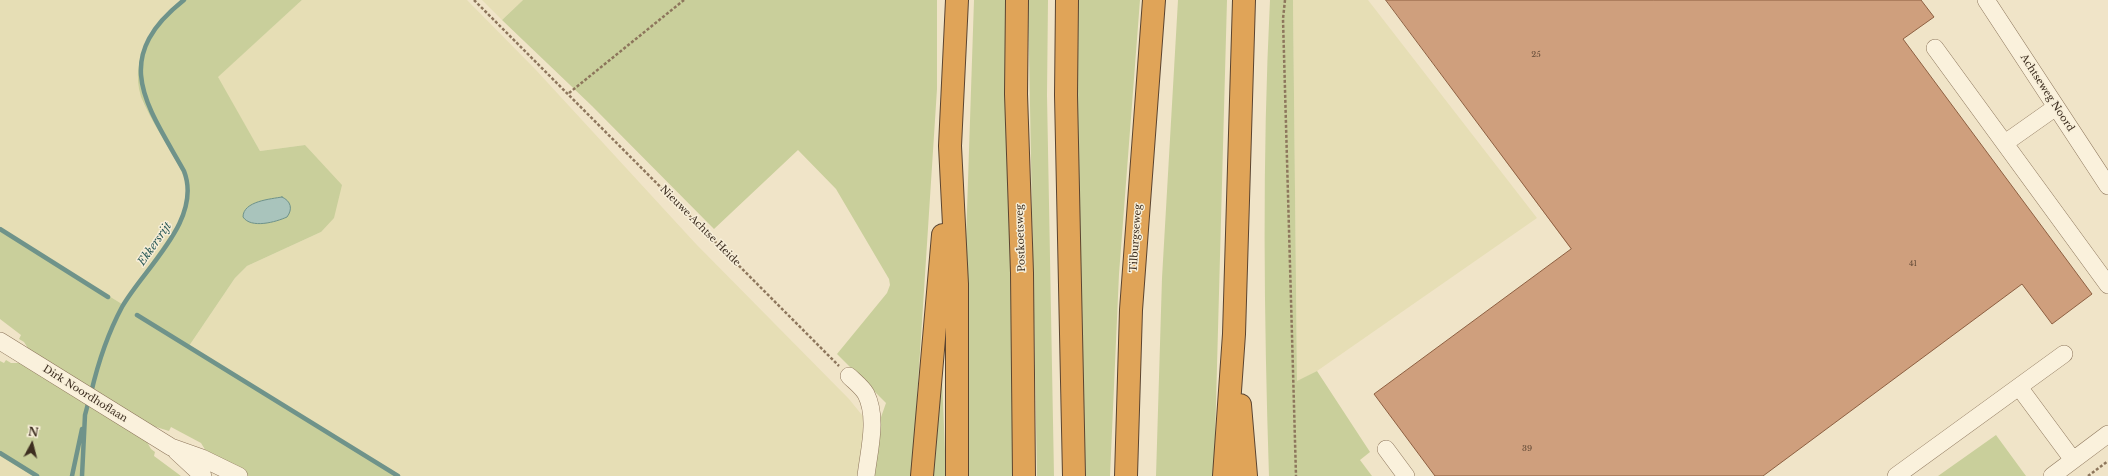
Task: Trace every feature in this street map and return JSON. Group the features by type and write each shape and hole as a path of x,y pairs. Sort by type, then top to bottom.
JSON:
{"highway":[{"path":"922,476 950,146 957,0"},
{"name":"Postkoetsweg","path":"1017,0 1016,94 1022,272 1024,476"},
{"path":"1067,0 1066,95 1074,476"},
{"name":"Tilburgseweg","path":"1126,476 1131,310 1154,0"},
{"path":"1224,476 1234,334 1244,0"},
{"path":"950,146 957,284 957,476"},
{"path":"1234,334 1246,476"}],"street":[{"name":"Achtseweg Noord","path":"1986,0 2108,186"},
{"path":"1934,48 2108,285"},
{"path":"2005,144 2056,107"},
{"name":"Dirk Noordhoflaan","path":"0,341 171,447 202,458 239,476"},
{"path":"1903,474 2064,354"},
{"path":"849,376 865,392 871,405 872,420 866,476"},
{"path":"2019,387 2073,460"},
{"path":"2052,476 2108,434"},
{"name":"Dirk Noordhoflaan","path":"171,447 203,476"},
{"path":"1386,449 1406,476"}],"path":[{"name":"Nieuwe Achtse Heide","path":"474,0 569,93 849,376"},
{"path":"569,93 684,0"},
{"path":"1285,0 1283,19 1296,476"},
{"path":"2088,476 2108,461"}],"shaded area":[{"path":"0,0 181,0 163,16 150,32 143,50 138,78 143,103 181,169 186,183 186,198 182,216 176,227 122,304 0,229"},
{"path":"302,0 467,0 536,70 696,244 849,399 866,420 860,476 400,476 189,346 235,278 247,266 321,232 305,145 260,151 217,77"},
{"path":"482,0 523,0 502,20"},
{"path":"1293,0 1368,0 1537,218 1317,371 1297,382"},
{"path":"0,456 31,474 33,476 0,476"}],"green space":[{"path":"181,0 302,0 218,77 260,151 305,145 342,185 334,218 321,232 247,266 235,278 189,346 400,476 247,476 209,456 201,443 171,427 169,431 156,427 147,442 151,449 155,452 154,456 181,476 33,476 0,456 0,361 4,363 6,360 11,363 21,363 29,350 24,342 19,339 21,335 0,319 0,229 122,304 176,227 187,199 186,183 182,173 144,104 139,89 138,75 144,46 151,33 170,10"},
{"path":"523,0 937,0 937,89 912,476 872,476 880,420 886,403 837,354 887,293 890,285 889,279 836,189 798,150 714,229 592,106 502,20"},
{"path":"974,0 1007,0 1016,476 964,476 965,271"},
{"path":"1028,0 1048,0 1047,95 1054,476 1037,476"},
{"path":"1077,0 1140,0 1119,274 1110,476 1084,476 1076,95"},
{"path":"1178,0 1227,0 1214,476 1156,476 1162,278"},
{"path":"1270,0 1293,0 1297,381 1317,371 1370,452 1360,460 1372,476 1269,476 1266,357 1265,179 1267,60"},
{"path":"941,353 946,476 930,476"},
{"path":"1996,435 2026,476 1938,476"}],"water":[{"path":"282,197 289,203 290,206 290,211 287,217 277,221 258,224 247,221 243,217 244,212 252,204"}],"building":[{"path":"1386,0 1921,0 1934,17 1903,39 2092,294 2052,324 2022,284 1763,476 1435,476 1374,394 1571,249"}],"waterway":[{"name":"Ekkersrijt","path":"91,393 104,349 122,307 168,243 179,225 185,207 188,189 184,171 158,125 148,103 142,83 141,63 147,42 161,22 184,0"},
{"path":"0,229 108,297"},
{"path":"137,315 398,476"},
{"name":"Ekkersrijt","path":"82,476 85,415 89,400"},
{"name":"Ekkersrijt","path":"72,476 82,429"},
{"path":"0,453 37,476"}]}
